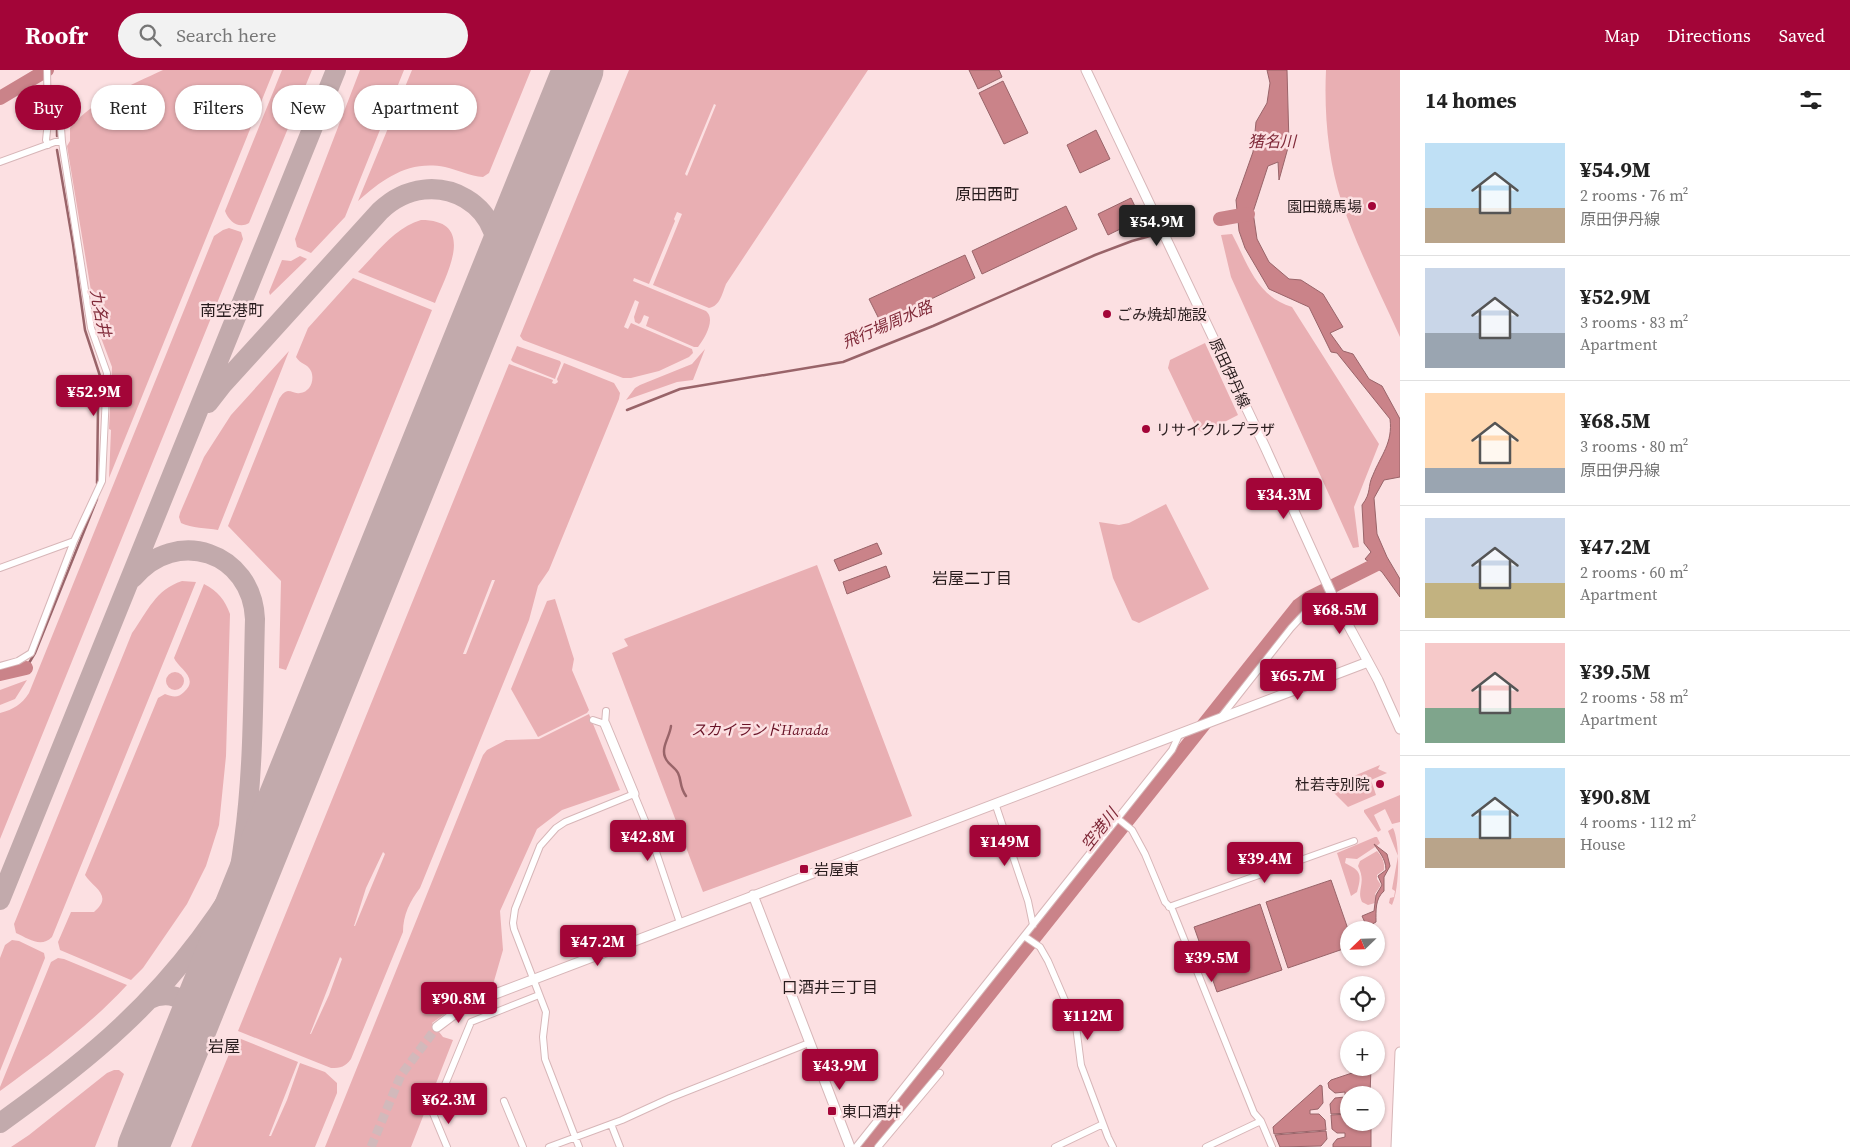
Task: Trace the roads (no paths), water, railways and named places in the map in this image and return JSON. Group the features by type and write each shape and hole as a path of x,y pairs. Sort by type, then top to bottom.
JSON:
{"street":[{"path":"48,70 49,91 46,140 48,144"},
{"name":"原田伊丹線","path":"1086,70 1265,447 1333,598 1368,662 1400,729"},
{"path":"0,666 18,661 31,653 74,541 102,480 107,373 92,328 61,130"},
{"path":"0,162 48,144 62,142"},
{"path":"0,568 74,541"},
{"path":"1220,718 1304,614 1333,598"},
{"path":"437,1027 461,1009 532,979 1368,662"},
{"path":"606,711 605,724 648,828 680,923"},
{"path":"593,720 605,724"},
{"path":"856,1147 1119,819 1172,750 1183,732"},
{"path":"579,1147 545,1059 543,1037 546,1012 514,929 515,909 540,846 556,828 565,822 634,794"},
{"path":"994,804 1028,901 1033,925"},
{"path":"1119,819 1130,828 1145,854 1254,1112 1261,1121 1272,1147"},
{"path":"1169,907 1354,841"},
{"path":"753,896 850,1147"},
{"path":"1026,937 1040,947 1076,1026 1081,1065 1113,1147"},
{"path":"447,1147 434,1110 471,1022 539,995"},
{"path":"549,1147 611,1124 670,1098 809,1043"},
{"path":"1396,1147 1400,1052"},
{"path":"878,1147 940,1073"},
{"path":"504,1101 523,1147"},
{"path":"1206,1147 1261,1121"},
{"path":"611,1124 620,1147"},
{"path":"1055,1147 1103,1124"}],"water":[{"path":"969,70 999,70 1002,77 978,89"},
{"name":"猪名川","path":"1267,70 1287,70 1289,144 1279,180 1278,162 1268,166 1253,212 1257,239 1269,262 1289,279 1301,280 1323,294 1343,327 1330,333 1343,351 1353,354 1369,379 1382,386 1400,419 1400,477 1384,480 1374,498 1377,534 1387,557 1400,579 1400,597 1382,572 1365,559 1371,552 1364,543 1362,505 1367,497 1371,479 1388,442 1390,419 1337,353 1331,352 1309,307 1269,289 1245,248 1239,231 1236,200 1253,152 1256,122 1267,103 1270,83"},
{"path":"1003,81 1028,133 1004,144 979,93"},
{"path":"1096,130 1110,159 1080,173 1067,145"},
{"path":"1131,198 1141,219 1108,235 1098,214"},
{"path":"1066,206 1077,229 982,274 972,251"},
{"path":"965,255 975,278 881,323 869,299"},
{"path":"877,543 882,554 839,571 834,560"},
{"path":"886,566 890,577 847,594 843,582"},
{"path":"1374,844 1387,854 1390,866 1384,877 1384,891 1378,901 1376,921 1364,921 1362,916 1374,911 1376,895 1382,885 1378,876 1386,870 1383,858"},
{"path":"1331,880 1345,921 1340,921 1340,950 1288,968 1266,902"},
{"path":"1260,904 1282,970 1217,992 1194,927"},
{"path":"1343,1076 1371,1076 1370,1086 1340,1086 1340,1092 1335,1093 1329,1088 1328,1083"},
{"path":"1320,1085 1322,1086 1323,1103 1318,1109 1310,1110 1310,1114 1319,1114 1325,1120 1326,1130 1274,1134 1273,1127"},
{"path":"1335,1098 1340,1098 1340,1114 1331,1114 1330,1104"},
{"path":"1340,1114 1340,1131 1371,1131 1371,1147 1333,1147 1337,1139 1345,1137 1345,1133 1337,1133 1332,1129 1331,1115"},
{"path":"1326,1131 1327,1139 1321,1146 1280,1147 1275,1135"}],"waterway":[{"path":"0,98 47,70"},
{"name":"九名井","path":"57,130 57,136"},
{"name":"九名井","path":"57,150 85,330 101,379 98,406 97,483"},
{"name":"飛行場周水路","path":"1220,219 1248,214"},
{"name":"飛行場周水路","path":"627,410 680,389 843,362 933,326 1095,255 1150,236"},
{"name":"九名井","path":"26,668 35,653 97,499"},
{"name":"空港川","path":"868,1147 1298,606 1309,598 1381,562"},
{"name":"九名井","path":"0,674 26,668"},
{"path":"671,726 664,753 667,762 678,773 686,796"}],"tunnel":[{"path":"371,1147 401,1075 437,1027"}],"place":[{"name":"園田競馬場","path":"1372,206"},
{"name":"ごみ焼却施設","path":"1107,314"},
{"name":"リサイクルプラザ","path":"1146,429"},
{"name":"杜若寺別院","path":"1380,784"},
{"name":"岩屋東","path":"804,869"},
{"name":"東口酒井","path":"832,1111"}],"district":[{"name":"原田西町","path":"987,194"},
{"name":"南空港町","path":"232,310"},
{"name":"岩屋二丁目","path":"972,578"},
{"name":"口酒井三丁目","path":"830,987"},
{"name":"岩屋","path":"224,1046"}],"park label":[{"name":"スカイランドHarada","path":"760,729"}]}
